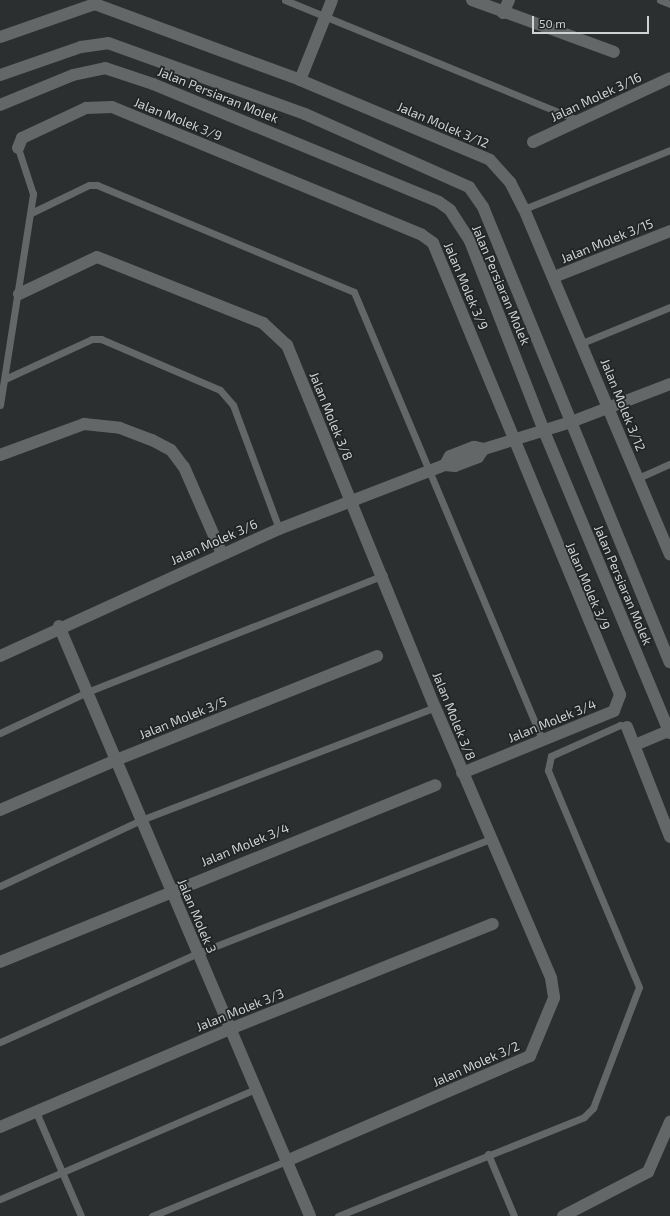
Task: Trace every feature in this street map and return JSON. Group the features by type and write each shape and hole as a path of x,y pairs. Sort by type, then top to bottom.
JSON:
{"street":[{"path":"300,80 332,0"},
{"path":"472,0 503,13 614,52"},
{"path":"503,13 508,0"},
{"name":"Jalan Molek 3/12","path":"0,37 95,4 300,80 490,160 510,182 524,209 669,548"},
{"name":"Jalan Persiaran Molek","path":"0,76 81,47 108,43 305,114 469,187 483,207 670,662"},
{"name":"Jalan Persiaran Molek","path":"0,105 73,75 105,68 153,84 439,202 450,210 470,241 544,431 670,731"},
{"name":"Jalan Molek 3/16","path":"533,142 670,78"},
{"name":"Jalan Molek 3/9","path":"18,148 22,138 86,108 112,107 422,235 433,243 445,267 512,440 620,695"},
{"name":"Jalan Molek 3/15","path":"554,277 670,231"},
{"name":"Jalan Molek 3/8","path":"19,294 96,257 263,323 288,345 349,499 384,575 462,773"},
{"name":"Jalan Molek 3/6","path":"0,656 59,626 279,529 349,499 445,465 450,456 474,447 484,449 544,431 610,408 670,384"},
{"path":"0,455 84,424 120,428 152,440 171,450 184,467 222,554"},
{"name":"Jalan Molek 3","path":"59,626 310,1216"},
{"name":"Jalan Molek 3/5","path":"0,810 116,760 378,656"},
{"name":"Jalan Molek 3/4","path":"462,773 614,711 620,695"},
{"path":"627,728 635,745 670,837"},
{"path":"635,745 670,731"},
{"name":"Jalan Molek 3/2","path":"286,1161 530,1056 554,998 552,978 462,773"},
{"name":"Jalan Molek 3/4","path":"0,962 171,890 435,785"},
{"name":"Jalan Molek 3/3","path":"0,1127 230,1029 493,924"},
{"path":"563,1216 648,1172 670,1122"}],"lane":[{"path":"285,0 580,121"},
{"path":"660,0 670,4"},
{"path":"0,405 19,294 33,194 18,148"},
{"path":"524,209 670,150"},
{"path":"31,213 89,185 97,185 354,292 430,470 542,740"},
{"path":"582,343 670,306"},
{"path":"5,379 92,339 101,339 220,390 233,405 279,529"},
{"path":"638,478 670,464"},
{"path":"0,733 87,692 384,575"},
{"path":"0,886 141,820 435,707"},
{"path":"338,1216 488,1154 584,1117 593,1108 637,999 639,987 548,770 551,756 620,725 627,728"},
{"path":"0,1042 198,954 490,839"},
{"path":"0,1198 256,1089"},
{"path":"36,1112 81,1216"},
{"path":"488,1154 514,1216"},
{"name":"Jalan Molek 3/2","path":"152,1216 286,1161"}]}
